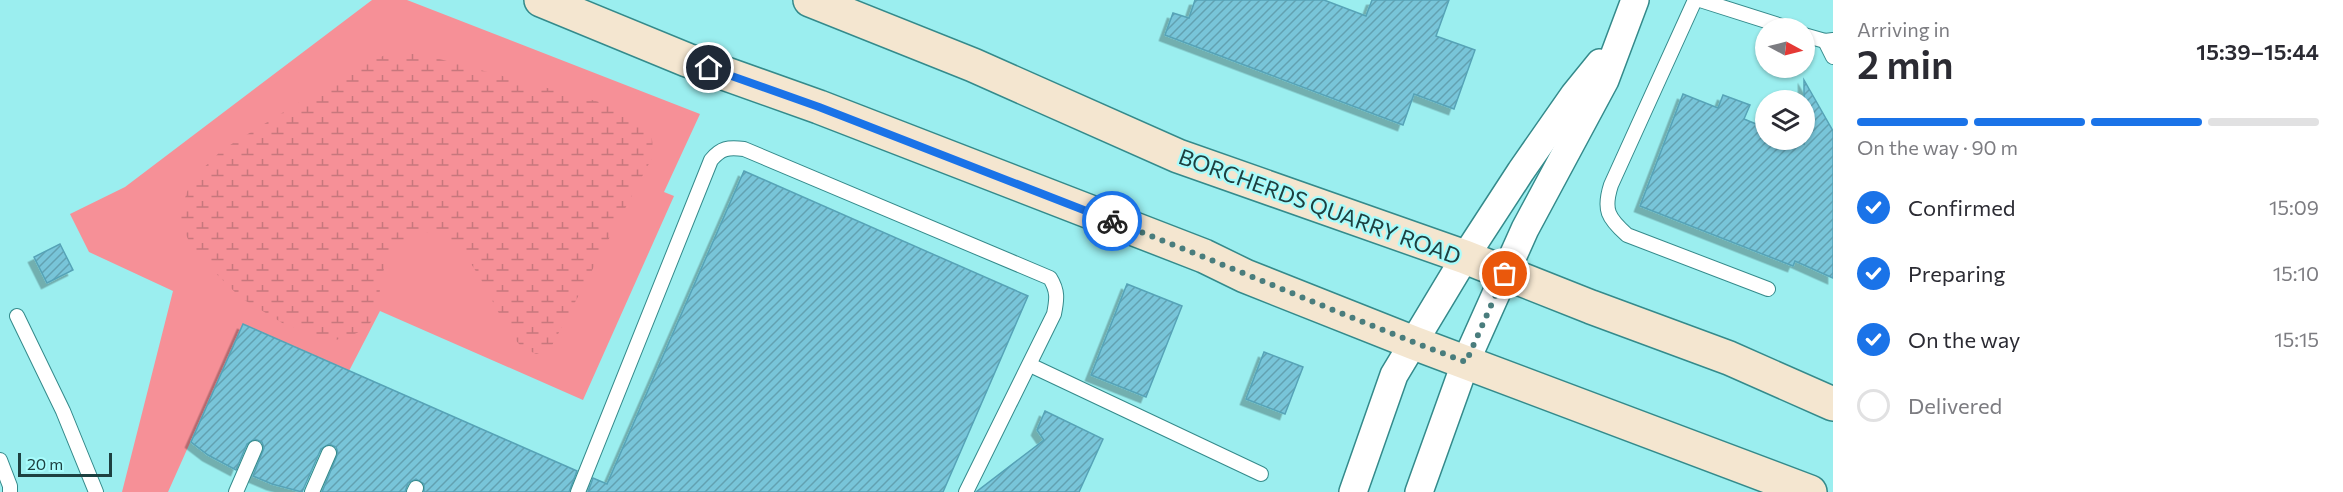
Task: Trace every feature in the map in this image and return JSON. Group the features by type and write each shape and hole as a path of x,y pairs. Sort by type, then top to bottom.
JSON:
{"main road":[{"path":"541,0 687,60 830,112 1204,256 1245,276 1414,343 1810,492"},
{"name":"BORCHERDS QUARRY ROAD","path":"810,0 973,65 1179,156 1465,257 1729,358 1833,404"}],"street":[{"path":"1419,492 1466,362 1525,229 1605,80 1635,0"},
{"path":"1353,492 1394,375 1465,257 1574,95 1616,47"}],"lane":[{"path":"1695,0 1611,185 1607,210 1613,223 1627,235 1768,289"},
{"path":"1700,0 1757,18"},
{"path":"1829,40 1833,57"},
{"path":"578,492 679,235 711,160 718,152 729,147 744,149 1050,278 1056,288 1057,299 1054,314 966,492"},
{"path":"16,316 63,411 96,492"},
{"path":"1029,365 1261,474"},
{"path":"236,492 255,448"},
{"path":"312,492 329,453"},
{"path":"0,460 10,492"}],"green space":[{"path":"372,0 407,0 700,114 664,192 674,196 583,400 380,311 349,371 243,324 168,492 122,492 173,291 89,252 70,214 125,187"},
{"path":"394,51 432,57 618,107 641,121 650,132 653,147 652,158 549,351 536,354 520,345 509,331 475,269 461,250 446,237 429,232 411,238 395,251 389,260 382,276 377,309 370,323 361,331 334,341 284,324 241,298 195,253 178,219 191,180 222,150 352,70"}],"building":[{"path":"1195,0 1324,0 1366,16 1372,0 1449,0 1436,36 1475,50 1454,109 1414,94 1403,125 1165,35 1173,13 1189,18"},
{"path":"1804,80 1810,90 1804,90"},
{"path":"1683,94 1718,108 1723,95 1750,105 1744,119 1755,124 1755,150 1815,150 1815,99 1833,131 1833,278 1795,261 1793,266 1640,206"},
{"path":"744,171 1028,296 943,492 588,492 593,478 607,484"},
{"path":"60,244 73,270 47,283 34,257"},
{"path":"1127,284 1182,306 1146,397 1091,375"},
{"path":"243,324 577,471 569,492 424,492 424,484 416,479 408,483 405,492 322,492 338,453 336,447 329,444 321,449 302,492 253,476 264,448 262,442 255,439 247,444 236,470 208,455 191,442"},
{"path":"1264,352 1303,367 1285,414 1246,399"},
{"path":"1045,411 1103,439 1079,492 976,492 1044,440 1037,430"}],"way so far":[{"path":"1112,221 1204,256 1245,276 1365,324 1466,362 1505,274"}],"route":[{"path":"709,68 819,107 1112,221"}]}
